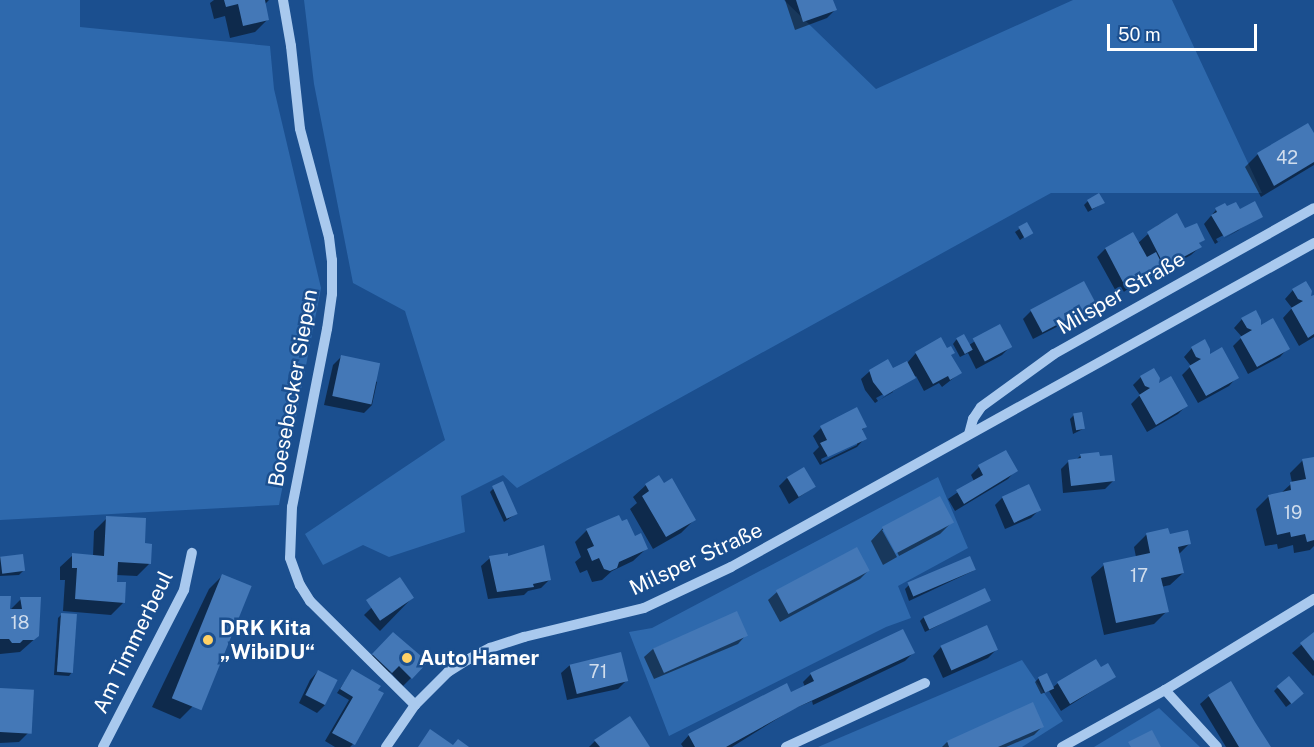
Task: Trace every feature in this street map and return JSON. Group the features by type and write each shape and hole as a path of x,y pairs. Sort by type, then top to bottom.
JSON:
{"street":[{"name":"Boesebecker Siepen","path":"283,0 291,46 300,129 329,237 332,260 332,294 327,329 292,507 290,558 300,585 310,601 415,705"},
{"name":"Milsper Straße","path":"969,435 973,419 981,407 1054,354 1314,208"},
{"name":"Milsper Straße","path":"386,747 415,705 448,672 490,648 644,608 747,558 1314,243"},
{"name":"Am Timmerbeul","path":"103,747 184,590 192,553"},
{"path":"1062,747 1165,690 1314,599"},
{"path":"786,747 925,683"},
{"path":"1165,690 1217,747"}],"shaded area":[{"path":"0,0 80,0 80,27 270,46 274,89 321,288 279,505 0,520"},
{"path":"304,0 784,0 876,89 1073,0 1172,0 1262,193 1051,193 517,488 503,475 461,496 465,532 389,557 363,545 323,565 305,534 445,440 405,311 353,283 314,84"},
{"path":"938,477 968,548 898,586 911,618 886,627 669,736 629,632 652,628"},
{"path":"1022,660 1063,721 1022,747 818,747"},
{"path":"1159,708 1200,747 1094,747"}],"building":[{"path":"224,0 265,0 269,20 243,26 238,4 226,7"},
{"path":"796,0 833,0 837,10 803,22"},
{"path":"1308,123 1314,133 1314,162 1274,186 1257,153"},
{"path":"1099,193 1105,203 1092,209 1087,200"},
{"path":"1255,201 1263,217 1224,237 1211,215 1217,212 1215,208 1225,203 1227,206 1236,202 1240,209"},
{"path":"1177,213 1185,228 1197,223 1205,240 1199,243 1202,247 1165,267 1147,232"},
{"path":"1027,222 1033,233 1025,238 1018,227"},
{"path":"1133,232 1147,257 1156,252 1164,268 1126,288 1105,248"},
{"path":"1084,281 1096,304 1042,333 1030,310"},
{"path":"1306,281 1312,291 1311,296 1314,295 1314,334 1308,338 1291,308 1303,301 1298,299 1292,289"},
{"path":"1256,310 1261,325 1273,318 1290,349 1257,367 1240,337 1252,330 1247,328 1241,318"},
{"path":"1000,324 1012,347 985,362 973,339"},
{"path":"964,334 973,350 965,354 956,338"},
{"path":"941,337 947,348 951,346 955,353 951,355 962,373 950,380 948,376 933,384 915,352"},
{"path":"1205,339 1210,354 1222,347 1239,378 1206,396 1189,366 1201,359 1196,357 1191,347"},
{"path":"341,355 380,363 371,404 332,396"},
{"path":"888,359 893,368 907,361 916,378 884,396 873,382 869,370"},
{"path":"1154,368 1160,378 1159,383 1171,376 1188,406 1156,425 1139,395 1150,388 1145,386 1140,376"},
{"path":"857,407 867,427 862,429 867,439 828,457 820,443 827,440 820,426"},
{"path":"1082,412 1085,429 1076,430 1073,414"},
{"path":"1006,450 1018,471 964,504 956,490 983,475 978,465"},
{"path":"1099,452 1100,456 1112,455 1115,481 1071,486 1068,460 1081,458 1080,454"},
{"path":"1314,457 1314,540 1307,542 1305,534 1291,537 1290,532 1277,535 1268,495 1291,490 1290,482 1306,479 1302,459"},
{"path":"804,467 816,487 799,497 787,477"},
{"path":"659,475 664,483 672,478 696,520 666,537 642,496 649,491 645,484"},
{"path":"503,481 518,514 507,519 492,486"},
{"path":"1029,484 1041,510 1014,523 1002,497"},
{"path":"940,496 954,522 896,553 882,527"},
{"path":"619,515 622,521 627,519 635,536 641,533 648,549 619,562 617,568 610,571 604,569 599,558 592,561 587,549 594,546 586,529"},
{"path":"106,516 146,518 145,543 152,544 151,564 118,562 117,582 126,582 125,603 75,599 77,568 72,568 72,553 104,556"},
{"path":"1168,528 1170,534 1188,530 1191,544 1178,547 1184,573 1161,578 1169,612 1116,623 1103,563 1150,553 1146,533"},
{"path":"544,545 551,580 533,584 534,587 497,592 489,556 508,553 508,556"},
{"path":"857,547 870,571 788,614 776,590"},
{"path":"23,554 25,571 2,574 0,557"},
{"path":"970,556 976,570 913,596 907,583"},
{"name":"DRK Kita „WibiDU“","path":"222,574 252,586 201,710 172,698"},
{"path":"400,577 414,598 380,621 366,600"},
{"path":"985,588 991,601 929,629 923,617"},
{"path":"0,596 11,596 10,609 22,609 20,597 41,597 39,636 34,640 23,640 20,643 0,639"},
{"path":"737,611 748,636 664,673 653,648"},
{"path":"61,613 77,614 73,673 57,672"},
{"path":"987,625 998,650 951,670 940,646"},
{"path":"903,629 915,653 798,707 726,747 695,747 688,734 787,683 791,692 814,681 810,673"},
{"name":"Auto Hamer","path":"393,632 428,662 412,679 399,666 392,673 372,654"},
{"path":"1314,632 1314,661 1300,643"},
{"path":"621,652 628,681 577,694 570,665"},
{"path":"1096,659 1101,667 1108,663 1116,677 1070,704 1057,682"},
{"path":"352,669 381,686 378,690 384,693 355,745 332,733 353,697 340,689"},
{"path":"318,670 338,680 325,705 305,695"},
{"path":"1047,673 1054,688 1045,693 1038,677"},
{"path":"1289,676 1304,694 1292,704 1277,686"},
{"path":"1231,681 1271,747 1239,747 1208,695"},
{"path":"0,688 34,690 32,734 0,732"},
{"path":"1033,702 1044,727 998,747 949,747 947,741"},
{"path":"630,716 650,747 600,747 594,740"},
{"path":"430,729 453,745 458,739 469,747 418,747"},
{"path":"1152,730 1161,747 1131,747 1128,742"}],"place":[{"name":"DRK Kita „WibiDU“","path":"208,640"},
{"name":"Auto Hamer","path":"407,658"}]}
